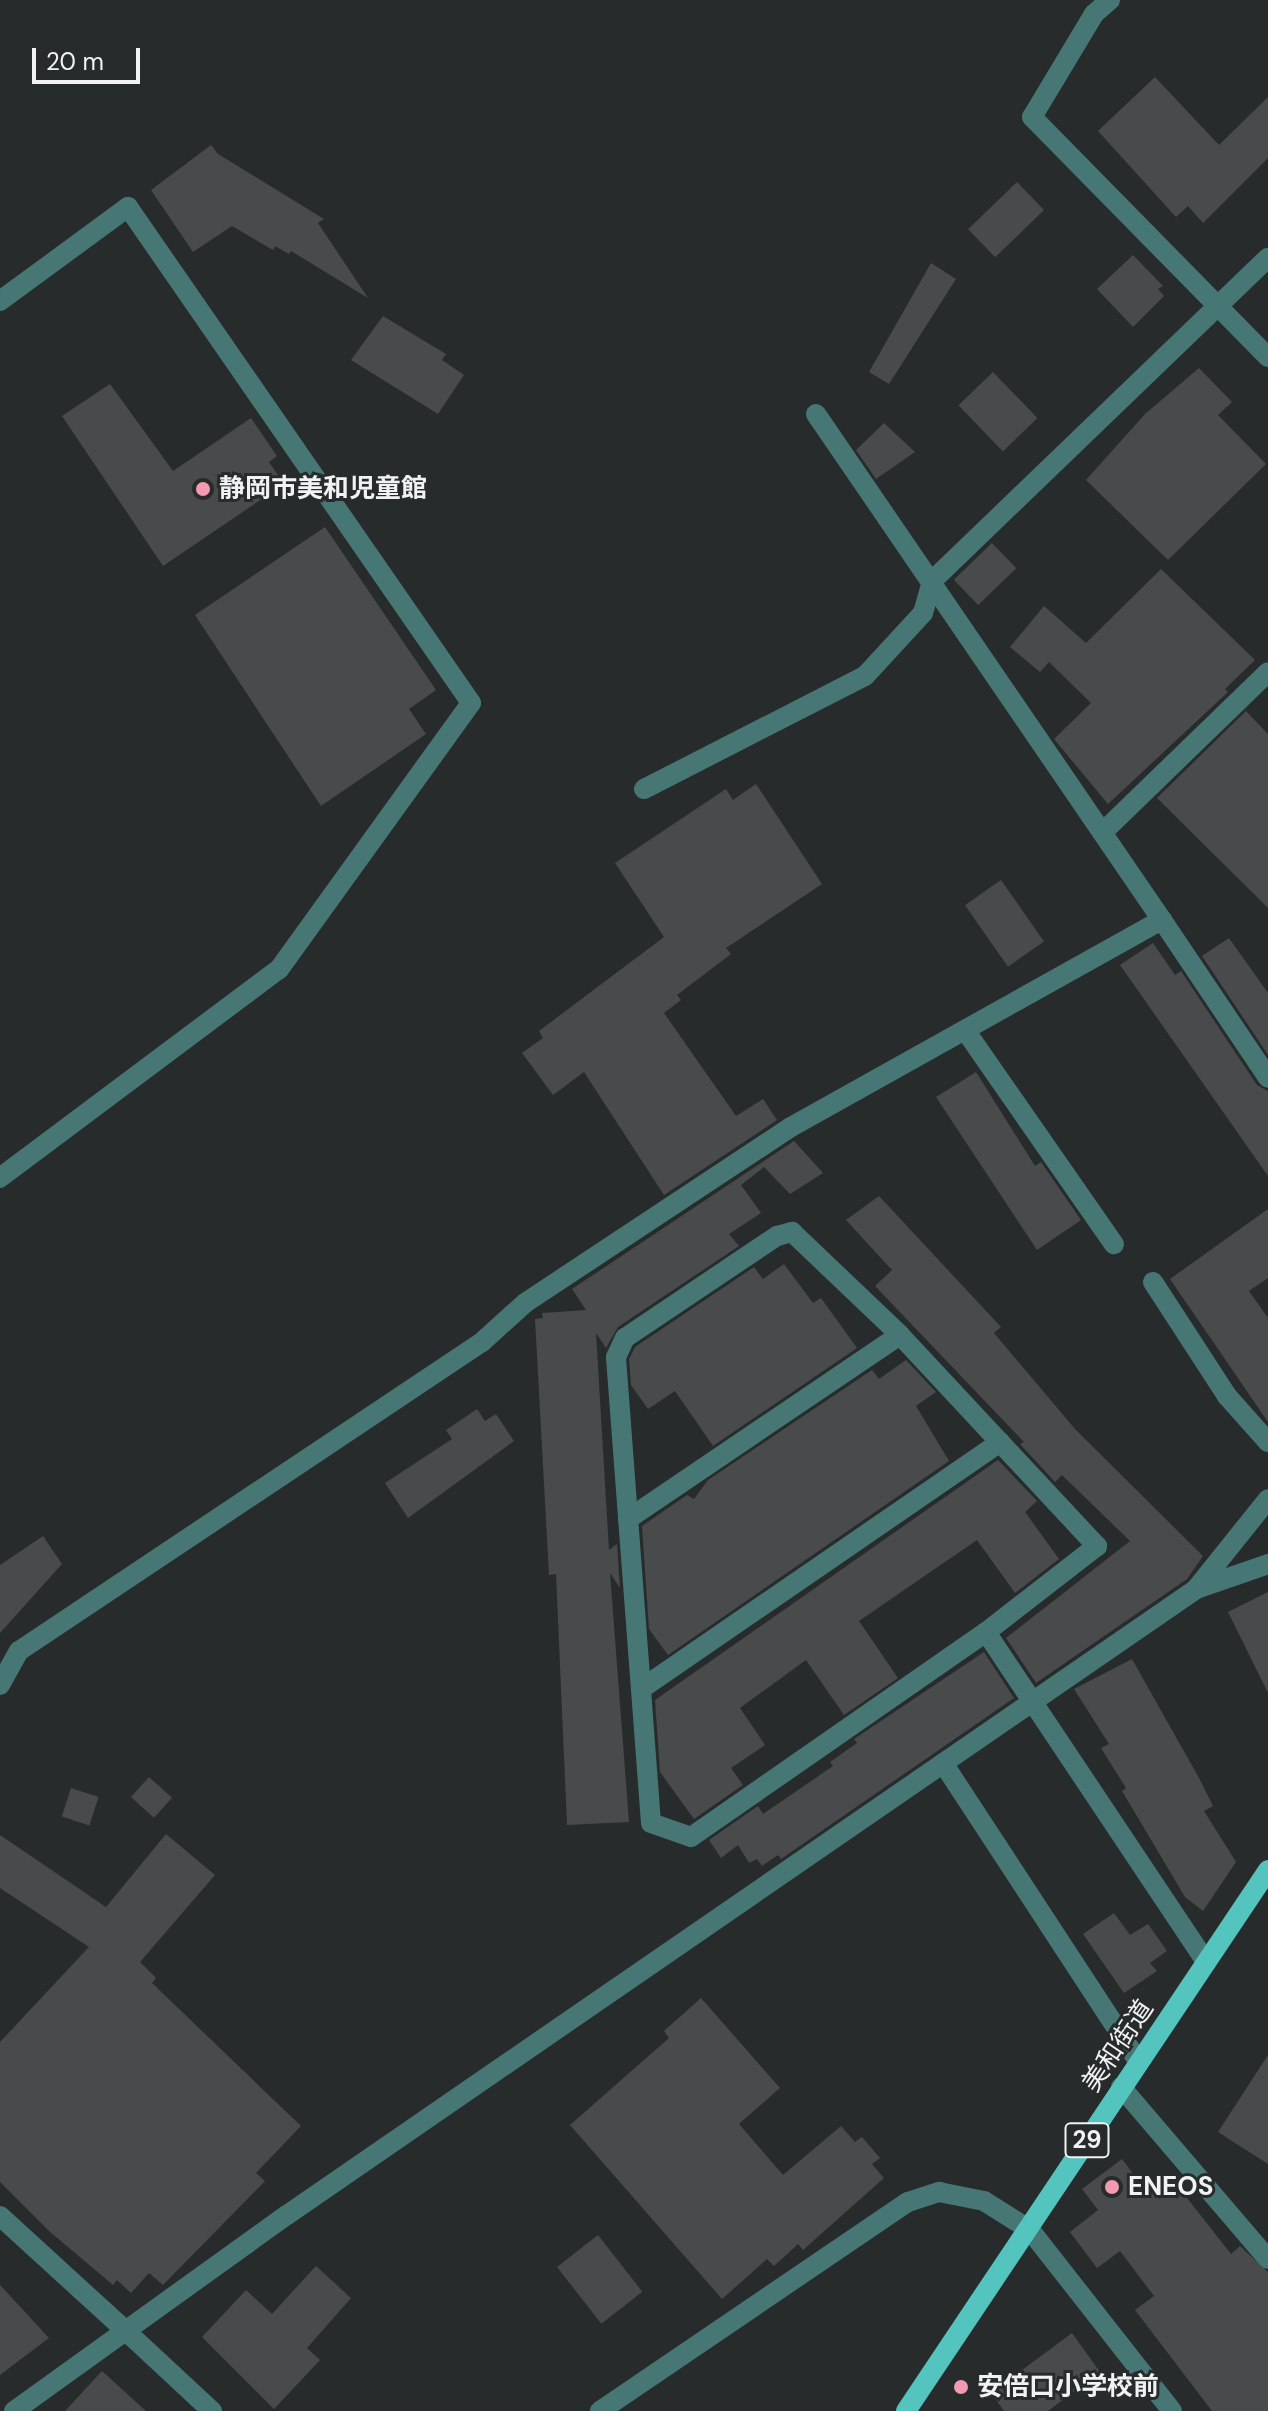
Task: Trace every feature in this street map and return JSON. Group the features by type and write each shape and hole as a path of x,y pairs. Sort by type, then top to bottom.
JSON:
{"main road":[{"name":"美和街道","path":"906,2411 1268,1870"}],"street":[{"path":"1110,0 1094,14 1032,117 1268,357"},
{"path":"0,301 128,207 471,703 279,969 0,1178"},
{"path":"644,789 865,676 923,613 932,581 1220,308 1268,258"},
{"path":"816,414 1104,831 1268,1078"},
{"path":"1104,831 1268,672"},
{"path":"0,1685 19,1651 482,1342 538,1294 791,1127 1162,920"},
{"path":"965,1030 1114,1244"},
{"path":"792,1232 900,1335 1000,1442 1097,1546 986,1632 691,1837 651,1823 616,1357 625,1338 777,1236 792,1232"},
{"path":"1153,1282 1227,1396 1268,1442"},
{"path":"628,1519 900,1335"},
{"path":"641,1689 1000,1442"},
{"path":"1196,1589 1268,1499"},
{"path":"14,2411 128,2333 287,2215 1196,1589 1268,1564"},
{"path":"986,1632 1206,1962"},
{"path":"943,1763 1139,2062"},
{"path":"1121,2087 1268,2259"},
{"path":"600,2411 908,2202 939,2192 962,2194 984,2201 1030,2230 1172,2411"},
{"path":"0,2216 212,2411"}],"building":[{"path":"1155,77 1219,145 1268,97 1268,158 1203,223 1188,206 1176,217 1098,131"},
{"path":"211,145 218,154 324,219 318,223 368,298 291,251 289,254 275,246 273,250 232,226 193,252 151,190"},
{"path":"1017,182 1044,210 995,257 968,229"},
{"path":"1133,255 1163,286 1158,289 1164,296 1133,327 1097,289"},
{"path":"931,263 956,279 889,384 869,372"},
{"path":"383,316 446,354 442,360 464,375 438,414 351,360"},
{"path":"1199,368 1232,402 1218,415 1266,464 1168,560 1086,480 1145,414"},
{"path":"993,372 1037,418 1003,451 958,405"},
{"path":"110,384 173,471 251,418 277,456 269,462 284,484 163,566 62,416"},
{"path":"884,423 915,452 876,479 856,450"},
{"path":"325,527 436,690 409,709 426,734 321,806 195,615"},
{"path":"992,543 1016,568 978,605 954,580"},
{"path":"1161,569 1255,660 1225,689 1228,692 1108,804 1054,739 1091,703 1049,662 1040,672 1010,647 1044,606 1086,643"},
{"path":"1246,711 1268,734 1268,908 1157,798"},
{"path":"756,784 822,884 726,948 731,954 677,995 681,1000 664,1013 736,1116 763,1099 777,1120 664,1195 584,1072 553,1095 522,1053 543,1038 539,1031 664,937 615,863 726,789 733,800"},
{"path":"1001,880 1044,941 1008,967 965,905"},
{"path":"1229,938 1268,993 1268,1055 1202,956"},
{"path":"1153,943 1175,975 1181,971 1257,1085 1268,1091 1268,1176 1120,965"},
{"path":"976,1072 1035,1166 1041,1162 1081,1220 1037,1250 936,1097"},
{"path":"794,1141 823,1173 790,1194 764,1167 741,1185 761,1213 729,1234 739,1246 618,1327 606,1348 596,1333 609,1550 617,1544 620,1588 610,1573 629,1822 567,1825 556,1574 549,1575 535,1319 543,1318 542,1313 586,1310 572,1289"},
{"path":"879,1196 1001,1327 994,1333 1075,1429 1203,1556 1187,1579 1036,1683 1006,1638 1130,1541 1062,1475 1055,1482 1020,1444 1024,1442 875,1286 892,1270 846,1220"},
{"path":"1268,1209 1268,1278 1249,1291 1268,1318 1268,1422 1170,1279"},
{"path":"784,1264 813,1303 821,1298 857,1348 713,1446 675,1391 648,1409 631,1385 629,1359 635,1347 754,1267 763,1279"},
{"path":"906,1360 936,1392 916,1406 949,1461 668,1655 649,1629 642,1526 687,1495 694,1499 708,1480 872,1370 879,1379"},
{"path":"477,1409 485,1421 496,1414 514,1441 408,1518 385,1483 452,1439 446,1430"},
{"path":"998,1460 1037,1501 1025,1512 1059,1559 1015,1593 977,1540 859,1621 898,1678 844,1715 806,1660 740,1708 765,1745 731,1768 743,1785 694,1819 660,1772 655,1700"},
{"path":"43,1536 62,1564 0,1633 0,1565"},
{"path":"1268,1592 1268,1693 1228,1612"},
{"path":"984,1652 1014,1698 781,1859 778,1855 762,1866 757,1859 749,1863 738,1845 721,1858 709,1840 758,1806 763,1814 833,1766 830,1762 857,1743 854,1739"},
{"path":"1132,1659 1199,1778 1213,1806 1204,1811 1236,1862 1203,1911 1185,1897 1122,1791 1126,1788 1101,1748 1109,1744 1074,1689"},
{"path":"149,1777 172,1798 154,1818 131,1797"},
{"path":"71,1788 99,1797 89,1825 62,1817"},
{"path":"166,1834 215,1875 140,1962 156,1978 152,1983 301,2126 256,2173 265,2181 163,2285 149,2273 131,2293 117,2280 113,2285 49,2231 0,2182 0,2042 89,1947 0,1888 0,1835 106,1907"},
{"path":"1114,1913 1130,1935 1148,1924 1167,1951 1150,1963 1157,1971 1124,1993 1083,1934"},
{"path":"701,1998 780,2088 739,2124 783,2175 841,2126 855,2142 862,2137 880,2158 872,2164 884,2178 803,2250 798,2244 774,2266 767,2259 722,2299 570,2125 669,2038 664,2031"},
{"path":"1268,2055 1268,2164 1218,2132"},
{"path":"1122,2159 1147,2192 1169,2175 1231,2254 1240,2246 1268,2272 1268,2411 1212,2411 1135,2310 1154,2296 1120,2251 1097,2268 1070,2232 1098,2210 1082,2189"},
{"path":"598,2235 642,2292 601,2324 557,2267"},
{"path":"316,2266 351,2298 307,2348 320,2360 274,2409 202,2337 246,2290 272,2314"},
{"path":"0,2285 49,2338 0,2375"},
{"path":"1072,2333 1100,2372 1048,2411 1004,2411 991,2393"},
{"path":"102,2371 146,2411 65,2411"}],"place":[{"name":"静岡市美和児童館","path":"203,489"},
{"name":"ENEOS","path":"1112,2187"},
{"name":"安倍口小学校前","path":"961,2387"}]}
